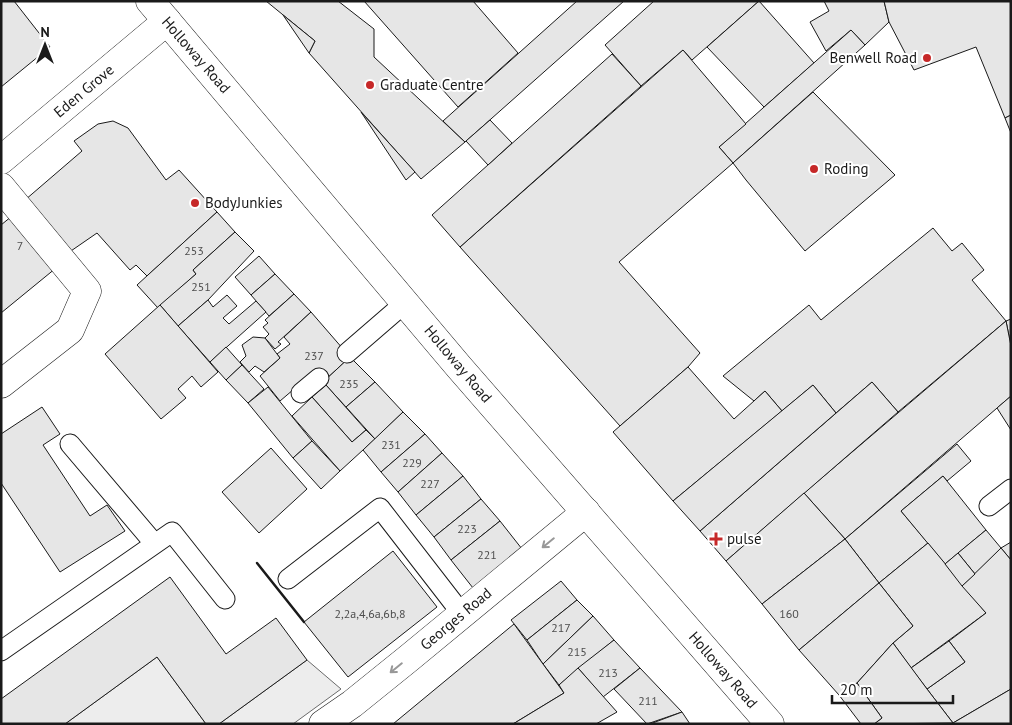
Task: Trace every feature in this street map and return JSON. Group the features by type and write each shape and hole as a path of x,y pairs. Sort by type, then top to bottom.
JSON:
{"main road":[{"name":"Eden Grove","path":"1,160 158,11"},
{"name":"Holloway Road","path":"158,11 460,367 770,724"},
{"path":"1,188 88,291 70,330 1,384"},
{"name":"Georges Road","path":"323,724 366,692 586,512"}],"lane":[{"path":"347,353 406,302"},
{"path":"301,393 319,378"},
{"path":"70,444 154,543"},
{"path":"989,506 1011,489"},
{"path":"288,578 380,508 462,614"},
{"path":"1,651 172,532 225,599"}],"shaded area":[{"path":"157,657 206,724 65,724"},
{"path":"307,660 341,689 293,724 219,724"}],"building":[{"path":"1,1 14,1 50,47 1,87"},
{"name":"Graduate Centre","path":"266,1 338,1 374,29 374,57 465,142 421,179 309,53 315,41"},
{"name":"Graduate Centre","path":"364,1 473,1 518,53 458,107"},
{"path":"577,1 624,1 465,142 443,121"},
{"path":"654,1 759,1 692,60 683,50 641,86 605,45"},
{"path":"759,1 814,63 764,107 707,47"},
{"path":"824,1 884,1 889,22 865,45 851,30 826,51 810,22 829,11"},
{"name":"Benwell Road","path":"884,1 1011,1 1011,115 1005,118 976,47 914,70 889,22"},
{"path":"283,15 315,41 309,53"},
{"path":"851,30 865,45 733,163 719,147"},
{"path":"683,50 746,124 719,147 733,163 619,262 700,353 688,367 620,426 460,247"},
{"path":"612,54 641,86 460,247 432,215"},
{"name":"Roding","path":"813,92 895,175 805,251 733,163"},
{"path":"361,112 415,172 406,180"},
{"path":"1011,115 1011,133 1005,118"},
{"path":"490,120 512,143 488,165 466,141"},
{"path":"113,121 128,128 166,180 179,170 217,212 147,276 136,265 130,270 97,233 68,253 25,200 82,151 74,141 98,124"},
{"path":"217,212 235,232 193,270 196,274 158,308 137,285"},
{"path":"12,216 56,268 1,313 1,225"},
{"path":"933,228 952,251 962,243 984,270 972,280 1006,321 898,412 872,382 836,413 813,385 782,411 765,391 754,401 723,376 809,305 821,320"},
{"path":"235,232 254,251 208,300 178,326 160,305 196,274 193,270"},
{"path":"259,256 275,274 251,295 235,277"},
{"path":"275,274 294,294 269,316 251,295"},
{"path":"294,294 311,312 278,342 281,344 275,349 265,338 269,334 263,327 268,323 265,320"},
{"path":"227,295 237,306 223,318 229,324 256,301 266,312 210,362 178,326 208,300 213,307"},
{"path":"160,305 218,372 201,387 192,376 178,389 186,398 161,419 105,354"},
{"path":"311,312 350,357 323,382 314,372 280,401 260,376 280,358 277,354 290,344 284,337"},
{"path":"1011,319 1011,346 1006,321"},
{"path":"1006,321 1011,346 1011,396 845,539 804,493"},
{"path":"253,337 265,338 280,358 264,372 255,366 249,372 240,362 246,356 242,345"},
{"path":"226,347 242,365 226,380 210,362"},
{"path":"350,357 375,382 346,407 323,382"},
{"path":"242,365 264,389 248,403 226,380"},
{"path":"688,367 734,419 765,391 782,411 673,501 613,432"},
{"path":"375,382 403,412 375,439 346,407"},
{"path":"872,382 898,412 726,561 700,531"},
{"path":"326,385 366,430 352,442 312,397"},
{"path":"813,385 836,413 700,531 673,501"},
{"path":"268,387 312,441 293,458 248,403"},
{"path":"1011,396 1011,430 997,408"},
{"path":"312,397 352,442 366,430 375,439 340,471 292,416"},
{"path":"42,407 60,434 43,445 90,516 107,505 125,531 60,572 1,483 1,434"},
{"path":"403,412 425,434 381,472 363,450"},
{"path":"425,434 442,453 398,492 381,472"},
{"path":"312,441 340,471 321,489 293,458"},
{"path":"957,444 971,461 947,481 943,476 901,511 928,543 879,583 845,539"},
{"path":"271,448 307,489 259,533 222,492"},
{"path":"442,453 463,476 416,515 398,492"},
{"path":"463,476 481,499 434,537 416,515"},
{"path":"943,476 986,530 945,564 901,511"},
{"path":"804,493 845,539 762,604 726,561"},
{"path":"481,499 500,521 451,560 434,537"},
{"path":"500,521 522,549 473,588 451,560"},
{"path":"986,530 1001,548 975,574 958,553"},
{"path":"845,539 879,583 799,650 762,604"},
{"path":"1011,542 1011,560 1001,548"},
{"path":"928,543 986,613 911,668 893,643 913,626 879,583"},
{"path":"1001,548 1011,560 1011,689 953,723 927,689 965,662 949,641 986,613 962,586"},
{"path":"393,551 437,607 348,677 304,622"},
{"path":"958,553 975,574 962,586 945,564"},
{"path":"170,577 226,654 276,618 307,660 219,724 206,724 157,657 65,724 1,724 1,699"},
{"path":"561,581 577,600 527,640 511,620"},
{"path":"879,583 913,626 893,643 857,683 839,695 799,650"},
{"path":"577,600 593,616 543,664 527,640"},
{"path":"593,616 614,640 559,685 543,664"},
{"path":"514,624 564,693 513,724 393,724"},
{"path":"614,640 640,668 603,697 578,668"},
{"path":"949,641 965,662 927,689 911,668"},
{"path":"893,643 953,723 874,724 882,718 857,683"},
{"path":"578,668 617,712 596,724 513,724 564,693 559,685"},
{"path":"640,668 682,712 647,724 614,689"},
{"path":"857,683 882,718 874,724 861,724 839,695"},
{"path":"1011,689 1011,724 952,724 953,723"},
{"path":"682,712 690,724 650,724"}],"wall":[{"path":"257,563 304,622"}],"place":[{"name":"Benwell Road","path":"927,58"},
{"name":"Graduate Centre","path":"370,85"},
{"name":"Roding","path":"814,169"},
{"name":"BodyJunkies","path":"195,203"},
{"name":"pulse","path":"716,539"}]}
